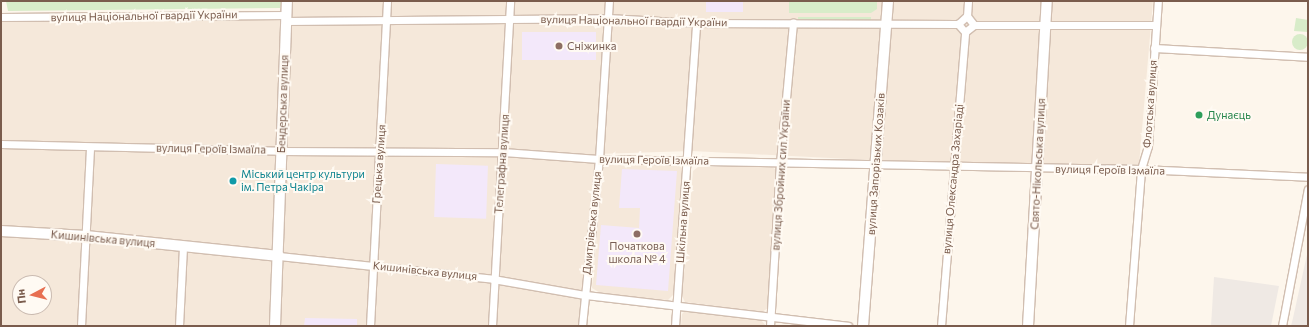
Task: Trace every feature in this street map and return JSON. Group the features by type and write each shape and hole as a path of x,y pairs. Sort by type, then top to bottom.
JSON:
{"main road":[{"name":"Бендерська вулиця","path":"275,326 288,1"},
{"name":"вулиця Запорізьких Козаків","path":"863,326 888,1"},
{"name":"Свято-Нікольська вулиця","path":"1028,326 1047,1"},
{"name":"Кишинівська вулиця","path":"1,231 86,236 279,256"}],"street":[{"name":"Грецька вулиця","path":"370,326 371,266 380,149 387,1"},
{"name":"Телеграфна вулиця","path":"492,326 493,279 503,152 510,1"},
{"name":"Дмитрівська вулиця","path":"582,326 599,159 609,1"},
{"path":"968,1 967,16 958,24 965,32 974,24 1156,25"},
{"name":"Флотська вулиця","path":"1129,326 1140,169 1148,146 1158,1"},
{"path":"967,16 974,24"},
{"name":"вулиця Національної гвардії України","path":"1,18 287,18 387,20 608,18 696,23 958,24"},
{"name":"Шкільна вулиця","path":"675,326 696,23"},
{"name":"вулиця Збройних сил України","path":"770,326 780,163 793,23"},
{"name":"вулиця Олександра Захаріаді","path":"942,326 965,32"},
{"path":"1154,48 1308,57"},
{"name":"вулиця Героїв Ізмаїла","path":"1,144 281,151 380,149 503,152 599,159 1037,169 1140,169 1308,177"},
{"path":"80,326 90,147"},
{"path":"1282,326 1308,189"},
{"path":"179,326 183,247"},
{"name":"Кишинівська вулиця","path":"279,256 493,279 585,295 848,326"}],"shaded area":[{"path":"288,1 1153,1 1139,165 889,161 692,151 597,154 578,326 1,326 1,18 287,15"},
{"path":"706,1 743,1 743,12 706,12"},
{"name":"Сніжинка","path":"522,32 596,32 596,60 522,60"},
{"name":"Початкова школа № 4","path":"612,162 678,165 682,168 674,294 668,300 602,294 592,288 603,168"},
{"path":"436,164 488,166 486,219 434,217"},
{"path":"771,166 777,171 768,308 762,312 685,302 682,296 693,171 698,167"},
{"name":"Початкова школа № 4","path":"622,169 677,171 668,291 596,285 601,225 639,228 640,208 619,208"},
{"path":"1308,250 1308,326 1291,326 1293,318"},
{"path":"1214,277 1279,286 1271,326 1211,326"},
{"path":"686,310 761,320 766,326 681,326 682,314"},
{"path":"305,318 357,319 357,326 304,326"}],"green space":[{"path":"6,1 282,1 280,8 8,11"},
{"path":"789,1 876,1 877,9 871,13 789,13"},
{"path":"798,17 871,17 871,20 798,20"},
{"path":"1296,18 1308,20 1308,32 1294,31"},
{"path":"1300,34 1307,39 1308,42 1303,49 1300,50 1293,45 1292,42 1297,35"}],"place":[{"name":"Сніжинка","path":"559,46"},
{"name":"Дунаєць","path":"1199,115"},
{"name":"Міський центр культури ім. Петра Чакіра","path":"233,181"},
{"name":"Початкова школа № 4","path":"637,234"}]}
